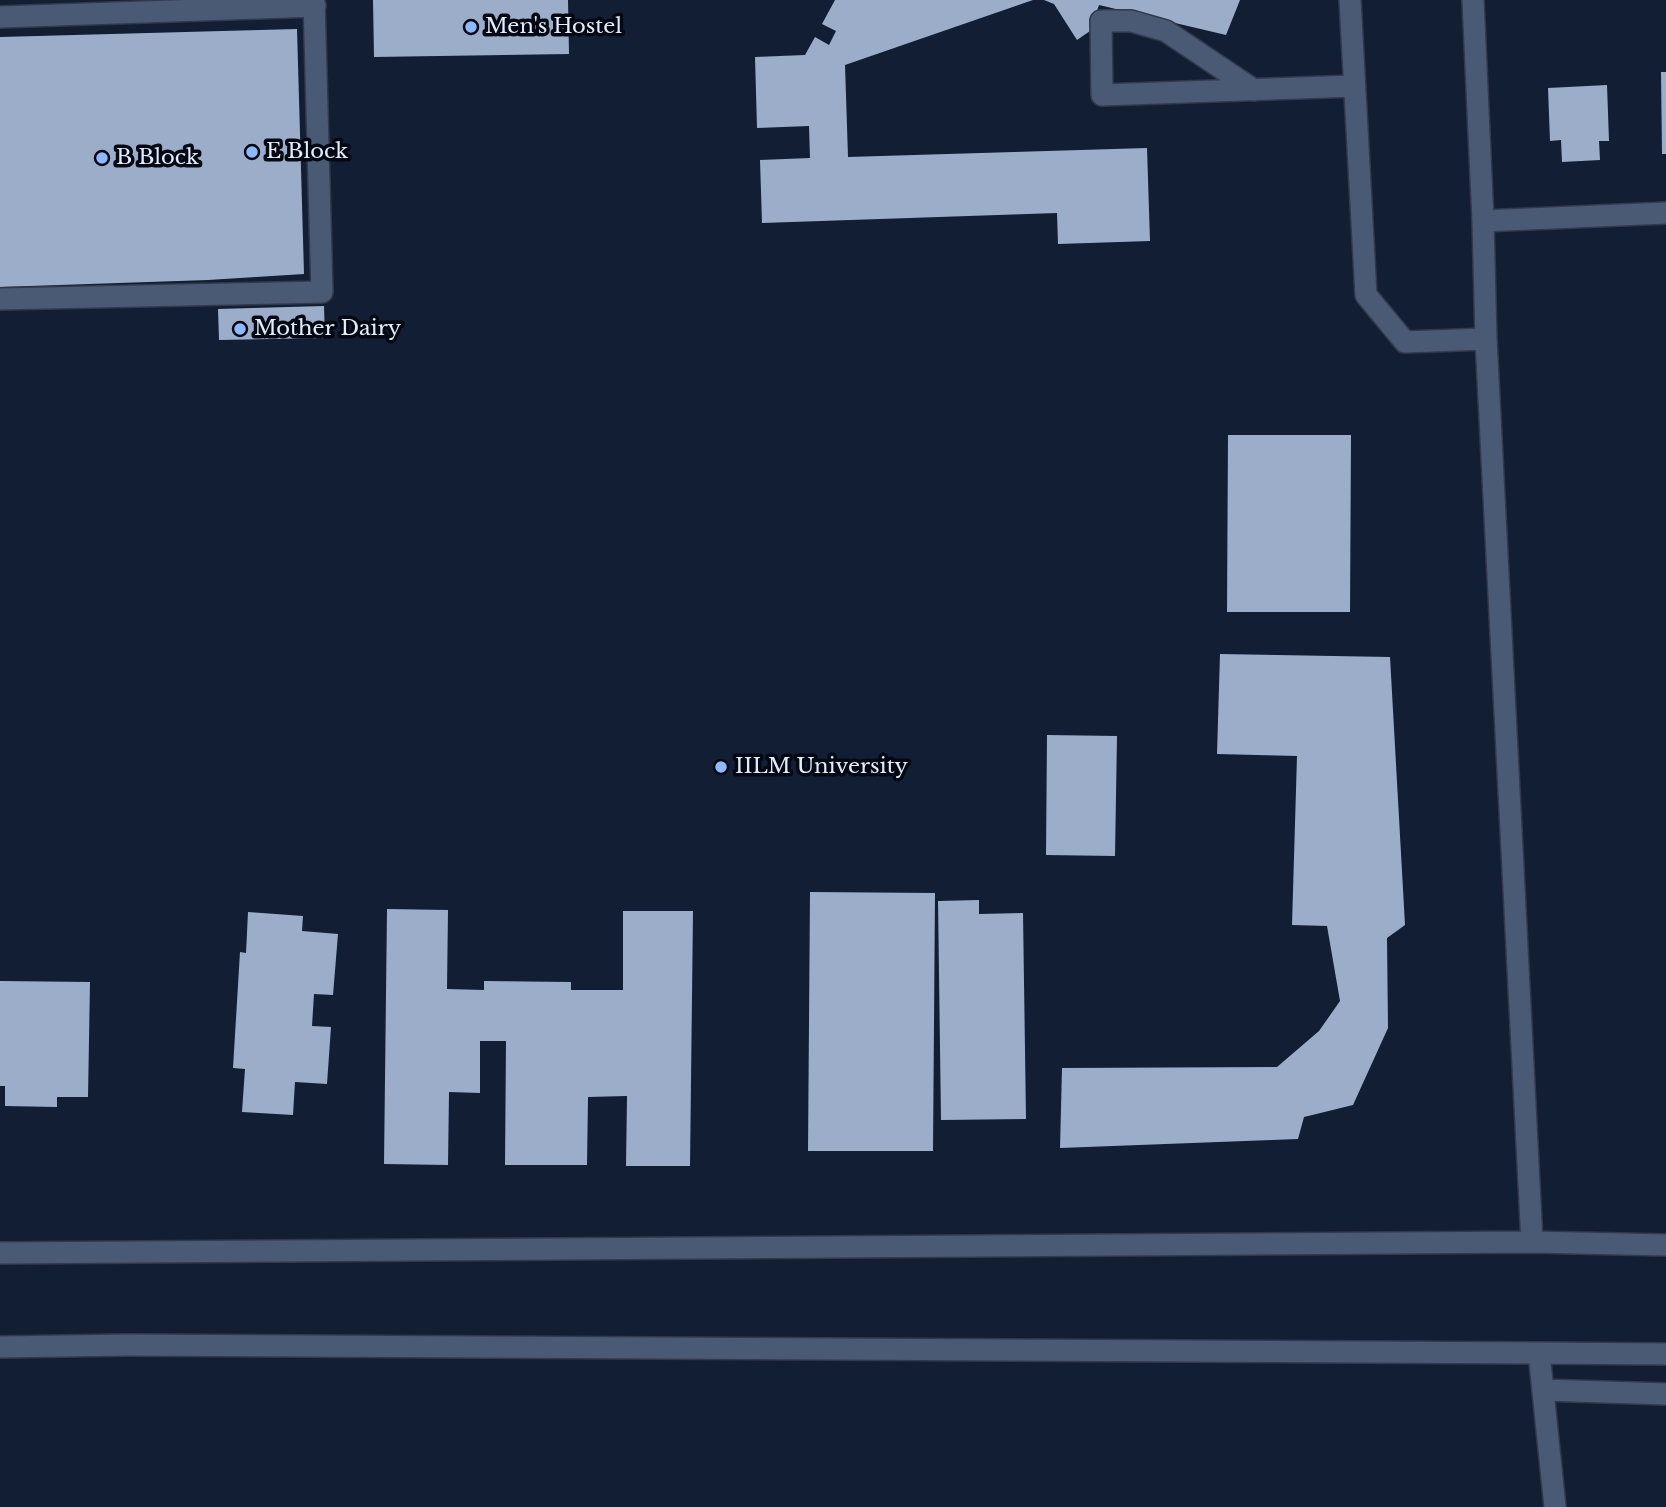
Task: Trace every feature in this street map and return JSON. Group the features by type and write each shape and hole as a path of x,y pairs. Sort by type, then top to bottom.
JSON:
{"street":[{"path":"1350,0 1366,295 1405,342 1486,339"},
{"path":"1472,0 1486,339 1532,1242"},
{"path":"0,17 314,3 322,292 0,299"},
{"path":"1254,90 1166,31 1131,21 1101,21 1102,95 1254,90 1354,86"},
{"path":"1483,220 1666,213"},
{"path":"0,1254 1532,1242 1666,1245"},
{"path":"0,1347 127,1345 1666,1354"},
{"path":"1539,1353 1555,1507"},
{"path":"1543,1390 1666,1394"}],"building":[{"name":"Men's Hostel","path":"373,0 568,0 569,54 374,57"},
{"path":"835,0 1033,0 845,65 848,157 1147,148 1150,241 1058,244 1057,213 762,223 760,160 810,158 809,126 757,128 755,57 805,55 815,37 829,45 836,31 822,24"},
{"path":"1044,0 1240,0 1226,35 1099,5 1090,31 1077,40 1054,4"},
{"name":"B Block","path":"297,29 304,274 0,287 0,37"},
{"path":"1661,72 1666,72 1666,154 1662,154"},
{"path":"1607,85 1609,141 1599,141 1600,160 1562,162 1561,140 1550,141 1548,88"},
{"path":"324,306 325,338 219,340 218,309"},
{"path":"1228,435 1351,435 1350,612 1227,612"},
{"path":"1220,654 1390,657 1405,925 1387,938 1388,1028 1353,1105 1304,1117 1298,1139 1060,1148 1062,1068 1277,1067 1319,1031 1340,1001 1327,926 1292,925 1297,756 1217,754"},
{"path":"1047,735 1117,736 1115,856 1046,855"},
{"path":"810,892 935,893 933,1151 808,1151"},
{"path":"979,900 979,914 1023,913 1026,1119 941,1120 938,901"},
{"path":"387,909 448,910 447,989 484,990 484,981 571,982 571,990 623,990 623,911 693,911 690,1166 626,1166 627,1096 588,1097 587,1165 505,1165 506,1041 480,1041 480,1093 449,1092 448,1165 384,1164"},
{"path":"248,912 303,916 302,931 338,934 333,995 314,994 312,1026 331,1027 327,1084 295,1082 293,1115 242,1112 245,1069 233,1068 240,952 246,953"},
{"path":"0,981 90,982 88,1097 57,1097 57,1107 5,1106 5,1086 0,1086"}],"place":[{"name":"Men's Hostel","path":"471,27"},
{"name":"E Block","path":"252,152"},
{"name":"B Block","path":"102,158"},
{"name":"Mother Dairy","path":"240,329"},
{"name":"IILM University","path":"721,767"}]}
